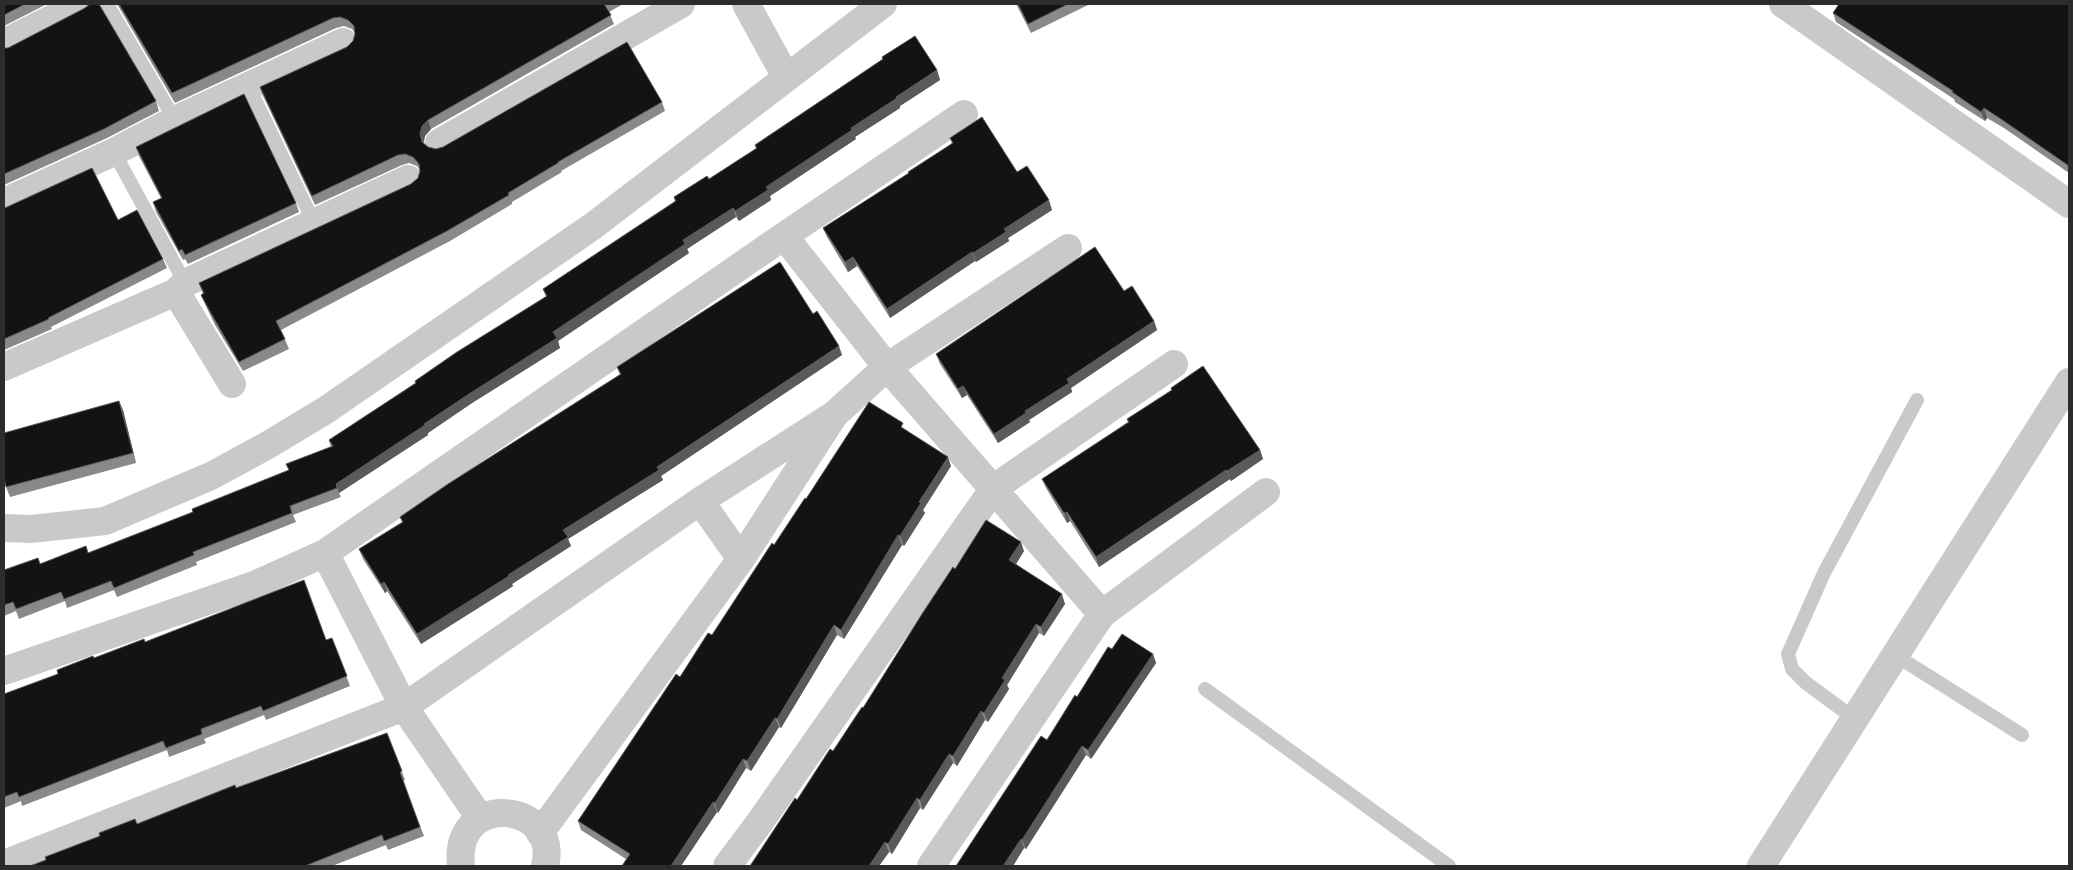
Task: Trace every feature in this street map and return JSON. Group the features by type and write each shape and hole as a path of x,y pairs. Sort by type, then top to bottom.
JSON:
{"street":[{"path":"4,43 81,4"},
{"path":"439,143 681,4"},
{"path":"746,4 786,77"},
{"path":"4,528 31,529 105,521 212,476 268,445 326,410 593,226 883,4"},
{"path":"1783,4 1811,12 2069,204"},
{"path":"4,202 114,152 175,120 343,42"},
{"path":"4,671 254,585 325,553 964,114"},
{"path":"4,367 181,287 408,179"},
{"path":"784,236 887,368 994,488 1102,614"},
{"path":"4,864 404,707 700,501 836,414 887,368 1068,248"},
{"path":"181,287 232,384"},
{"path":"727,866 994,488 1174,364"},
{"path":"1761,866 2069,382"},
{"path":"540,833 741,559 836,414"},
{"path":"931,866 1102,614 1266,492"},
{"path":"700,501 741,559"},
{"path":"325,553 404,707 480,818"},
{"path":"460,866 460,852 463,839 470,827 480,818 493,813 507,812 520,815 532,822 540,833 546,846 545,866"}],"lane":[{"path":"107,4 175,120"},
{"path":"249,87 314,223"},
{"path":"114,152 181,287"},
{"path":"1855,718 1806,683 1792,669 1788,654 1824,573 1917,400"},
{"path":"1895,655 2022,735"},
{"path":"1205,689 1449,866"}],"building":[{"path":"4,4 25,4 4,15"},
{"path":"90,4 99,4 156,101 104,129 4,174 4,48 8,48"},
{"path":"119,4 604,4 611,15 428,120 422,126 420,134 422,142 428,147 436,149 443,147 627,42 662,102 558,162 508,193 509,195 447,231 276,321 285,339 239,362 201,295 204,293 199,283 411,184 418,178 419,164 413,157 405,154 398,155 312,196 260,87 347,47 353,41 355,34 354,26 348,20 340,17 333,18 172,93"},
{"path":"1018,4 1068,4 1028,24"},
{"path":"1839,4 2069,4 2069,166 1984,108 1981,112 1953,91 1833,13"},
{"path":"915,36 937,70 851,128 852,130 766,187 768,190 735,211 733,208 683,240 685,244 553,332 557,338 469,394 336,484 337,488 290,506 292,513 193,552 194,555 114,588 111,581 64,599 61,592 16,609 13,602 4,605 4,570 38,558 40,564 86,546 88,553 193,512 192,509 289,470 286,464 333,446 329,440 416,383 415,381 457,352 547,296 543,289 676,201 674,197 707,176 709,179 757,148 755,145"},
{"path":"244,94 296,203 185,255 182,249 179,251 153,202 162,198 136,147"},
{"path":"982,117 1017,172 1027,166 1049,200 1004,229 1006,232 972,252 887,309 853,257 845,262 823,228 953,143 950,138"},
{"path":"92,168 118,220 137,210 163,259 49,319 4,339 4,208"},
{"path":"1095,247 1124,291 1132,286 1154,321 1067,379 1069,383 1025,411 1026,413 994,434 963,386 958,389 936,354"},
{"path":"780,262 813,314 817,311 839,346 657,467 659,470 563,530 568,537 417,634 384,582 381,584 359,549 403,522 400,517 448,484 621,374 617,367"},
{"path":"1203,366 1260,450 1226,470 1096,557 1067,512 1064,513 1042,479 1129,422 1127,419 1172,390 1171,388"},
{"path":"119,401 133,453 6,487 4,477 4,433"},
{"path":"869,402 903,423 901,427 948,457 841,630 834,625 777,719 775,718 747,761 743,759 671,866 622,866 630,854 578,821 676,674 680,677 708,633 712,635 772,543 774,545 806,499"},
{"path":"986,520 1021,542 1009,560 1062,594 1041,627 1036,624 1002,678 1005,680 984,713 981,711 953,756 949,754 920,800 917,798 888,844 885,842 869,866 750,866 795,798 797,800 830,749 833,751 863,708 922,614 953,567 955,569"},
{"path":"304,580 326,640 332,638 347,676 263,711 261,706 201,729 202,734 166,748 163,741 19,797 17,792 4,797 4,694 58,674 57,670 93,656 94,658 144,639 145,642"},
{"path":"1122,634 1153,654 1088,750 1082,746 1022,840 1003,866 956,866 1041,736 1047,740 1075,695 1077,697 1108,647 1112,649"},
{"path":"387,733 402,771 400,772 420,827 384,841 382,835 305,866 30,866 46,860 45,857 100,836 99,833 135,819 137,824 235,785 236,788"}]}
